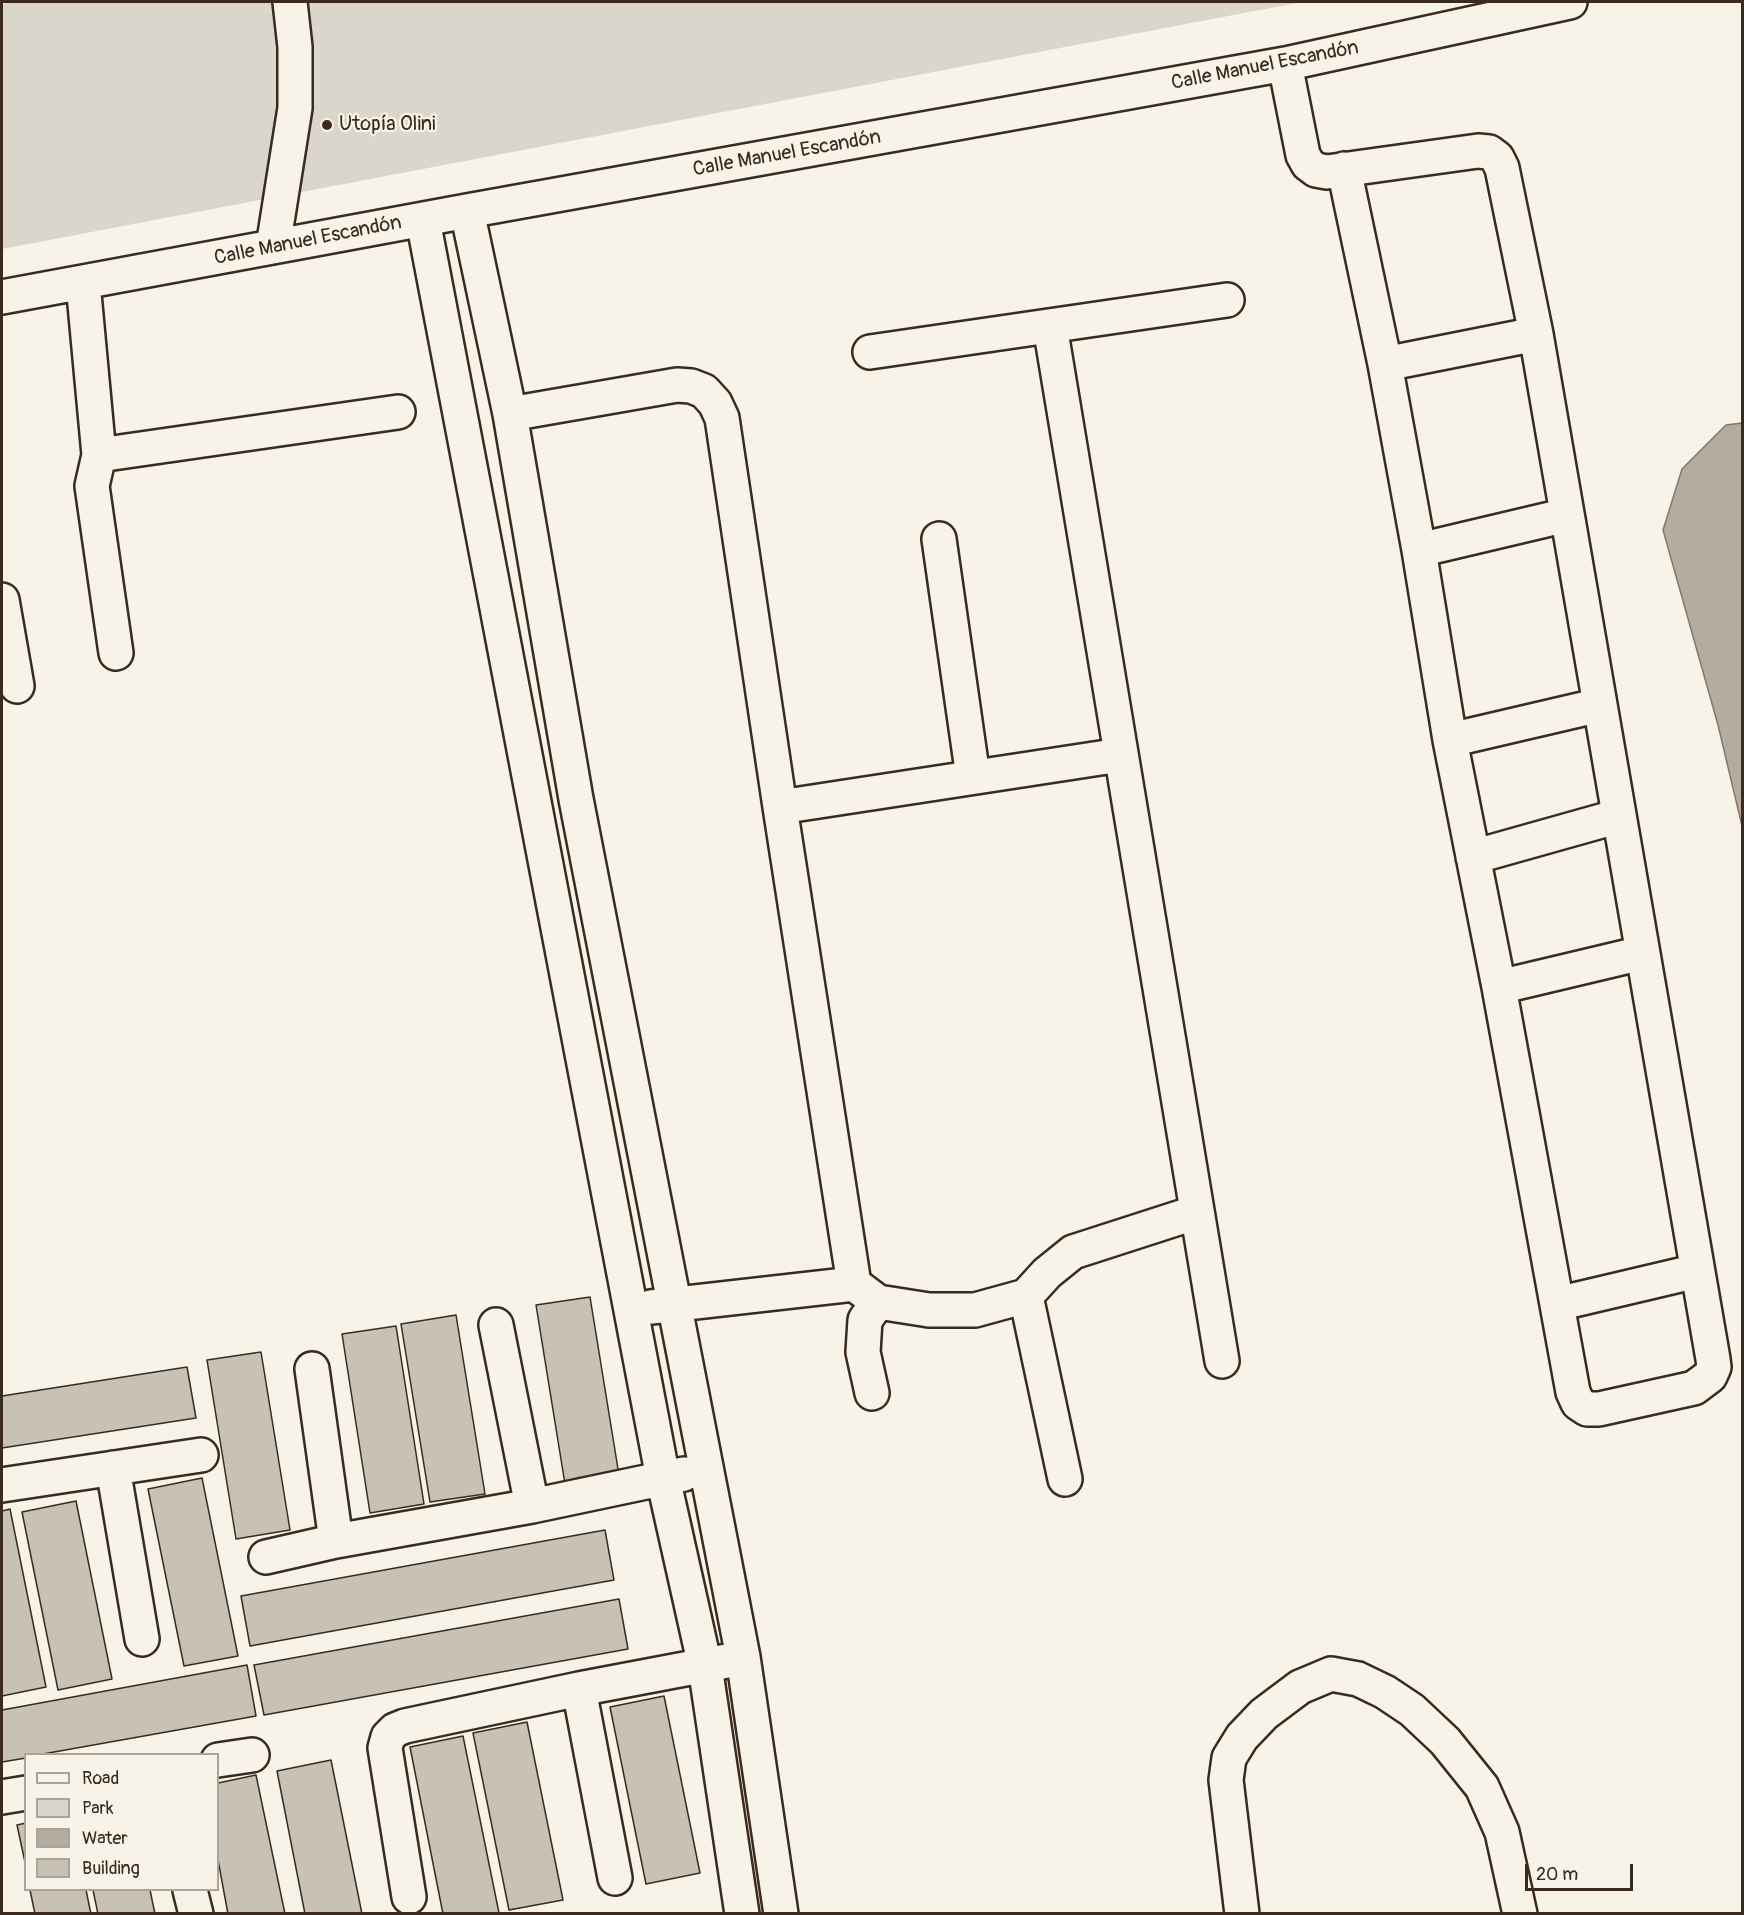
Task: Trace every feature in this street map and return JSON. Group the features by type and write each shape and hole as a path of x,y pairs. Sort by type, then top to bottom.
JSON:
{"street":[{"path":"273,248 295,108 295,47 290,2"},
{"name":"Calle Manuel Escandón","path":"2,297 1285,64 1570,2"},
{"path":"1285,64 1303,154 1308,164 1316,170 1327,172 1344,169 1478,151 1489,152 1497,158 1502,168 1536,334 1714,1367 1710,1376 1694,1388 1599,1409 1587,1408 1578,1403 1573,1392 1499,987 1450,740 1419,550 1385,364 1344,169"},
{"path":"468,211 510,414 576,799 743,1657 781,1914"},
{"path":"423,220 663,1478 705,1666 742,1914"},
{"path":"83,283 99,455 92,486 116,653"},
{"path":"870,352 1227,300"},
{"path":"1050,326 1222,1361"},
{"path":"1385,364 1536,334"},
{"path":"510,414 677,385 691,386 704,391 715,403 722,418 780,807 866,1293 863,1352 872,1393"},
{"path":"99,455 398,412"},
{"path":"1419,550 1567,515"},
{"path":"939,539 973,777"},
{"path":"2,600 17,686"},
{"path":"1450,740 1600,705"},
{"path":"780,807 1120,755"},
{"path":"535,806 576,799"},
{"path":"1473,858 1619,816"},
{"path":"1499,987 1642,953"},
{"path":"631,1309 674,1303 866,1293 929,1310 975,1310 1026,1296 1047,1273 1073,1252 1197,1212"},
{"path":"1557,1305 1697,1271"},
{"path":"1026,1296 1065,1479"},
{"path":"496,1324 532,1506"},
{"path":"312,1369 336,1541"},
{"path":"2,1485 201,1455"},
{"path":"113,1468 142,1639"},
{"path":"266,1557 336,1541 532,1506 707,1469"},
{"path":"409,1897 385,1748 388,1737 395,1730 579,1689 743,1657"},
{"path":"1242,1914 1226,1780 1229,1758 1242,1737 1264,1714 1300,1687 1331,1674 1358,1679 1385,1692 1412,1710 1445,1741 1482,1787 1502,1832 1520,1914"},
{"path":"579,1689 615,1878"},
{"path":"219,1760 252,1755"},
{"path":"2,1797 24,1793"},
{"path":"190,1891 196,1914"}],"green space":[{"name":"Utopía Olini","path":"2,2 1302,2 2,249"}],"water":[{"path":"1742,423 1742,826 1718,725 1663,530 1682,469 1726,425"}],"building":[{"path":"590,1297 619,1475 565,1484 536,1305"},
{"path":"456,1315 485,1494 430,1502 401,1324"},
{"path":"396,1326 424,1504 370,1513 342,1334"},
{"path":"261,1352 290,1530 236,1539 207,1360"},
{"path":"187,1367 196,1418 2,1448 2,1396"},
{"path":"202,1478 238,1656 184,1666 148,1489"},
{"path":"76,1501 112,1679 58,1690 22,1512"},
{"path":"10,1509 46,1687 2,1696 2,1511"},
{"path":"605,1530 614,1580 250,1646 241,1596"},
{"path":"619,1599 628,1649 264,1715 254,1665"},
{"path":"247,1665 256,1716 49,1753 24,1753 24,1758 2,1762 2,1710"},
{"path":"664,1696 700,1873 646,1884 610,1707"},
{"path":"527,1722 563,1900 509,1910 473,1733"},
{"path":"463,1736 499,1913 443,1914 410,1747"},
{"path":"331,1760 362,1914 305,1914 277,1771"},
{"path":"256,1775 285,1914 228,1914 219,1865 219,1783"},
{"path":"24,1823 24,1858 17,1825"},
{"path":"30,1891 86,1891 91,1914 35,1914"},
{"path":"93,1891 150,1891 155,1914 98,1914"}],"place":[{"name":"Utopía Olini","path":"327,125"}]}
